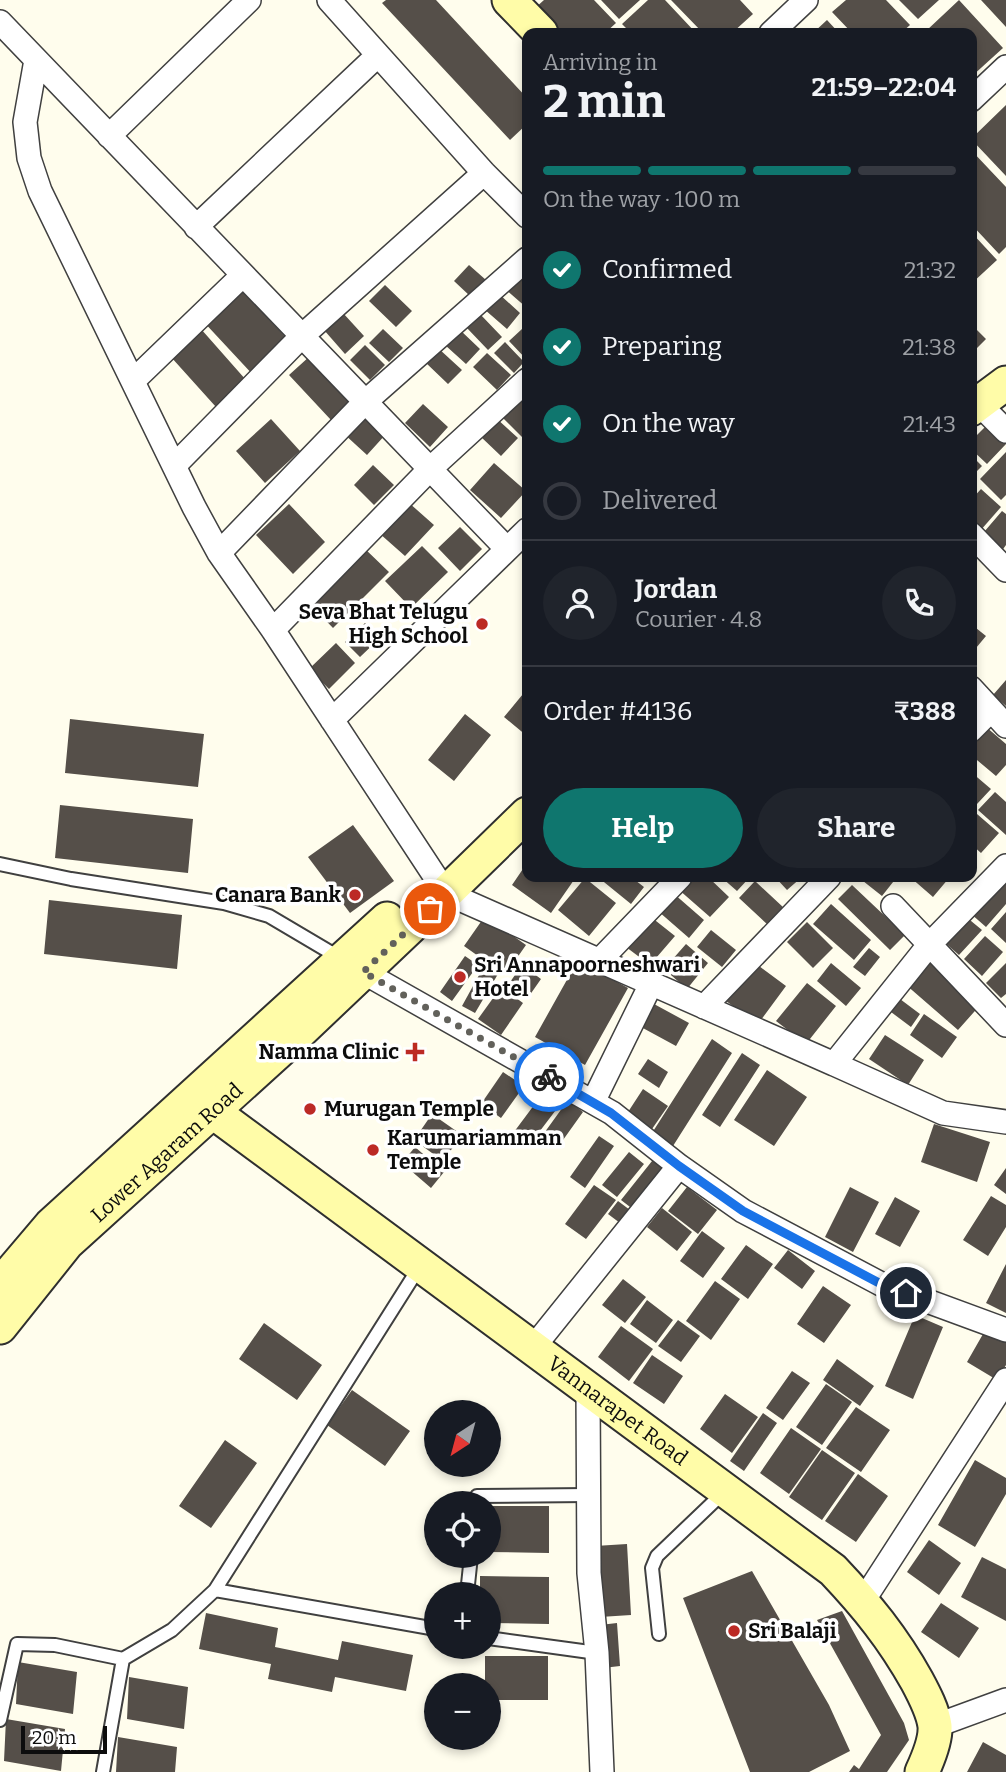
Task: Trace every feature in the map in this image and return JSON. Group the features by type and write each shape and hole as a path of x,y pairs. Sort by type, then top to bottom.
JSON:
{"main road":[{"path":"509,0 536,28"},
{"path":"977,405 1006,383"},
{"path":"440,885 522,795"},
{"name":"Lower Agaram Road","path":"0,1327 67,1243 202,1104 289,1042 353,965 440,885 522,818"},
{"path":"0,1285 51,1225 202,1104"},
{"name":"Vannarapet Road","path":"202,1104 834,1570 863,1601 905,1657 923,1692 935,1726"},
{"path":"922,1772 935,1726"}],"street":[{"path":"109,136 249,0"},
{"path":"776,28 806,0"},
{"path":"332,1 484,173 522,211"},
{"path":"0,22 507,549"},
{"path":"196,227 378,55"},
{"path":"36,60 24,122 29,158 40,191 132,381 219,554 440,885 599,961 943,1113 1006,1122"},
{"path":"977,94 1006,67"},
{"path":"174,466 302,336 484,173"},
{"path":"219,554 365,402 522,263"},
{"path":"132,381 243,275"},
{"path":"272,630 430,469 522,385"},
{"path":"977,409 1006,431"},
{"path":"332,720 522,535"},
{"path":"977,540 1006,570"},
{"path":"977,695 998,718 977,727"},
{"path":"834,1064 929,945 1006,868"},
{"path":"599,961 675,882"},
{"path":"704,1007 824,882"},
{"path":"893,906 1006,1025"},
{"path":"353,965 611,1113 743,1211 881,1284 1006,1330"},
{"path":"593,1102 651,984"},
{"path":"532,1349 679,1166"},
{"path":"863,1601 1006,1380"},
{"path":"588,1390 589,1573 597,1653 603,1772"},
{"path":"935,1726 1006,1700"}],"lane":[{"path":"0,864 71,879 223,903 268,916 353,965"},
{"path":"0,1720 17,1644 55,1645 123,1659 172,1630 215,1590 420,1266"},
{"path":"659,1634 652,1568 657,1556 725,1491"},
{"path":"501,1496 589,1495"},
{"path":"215,1590 424,1627"},
{"path":"501,1640 597,1653"},
{"path":"103,1772 123,1659"}],"building":[{"path":"386,0 436,0 522,93 522,129 510,140 382,3"},
{"path":"544,0 594,0 616,23 610,28 552,28 534,9"},
{"path":"601,0 640,0 619,19"},
{"path":"648,0 665,0 691,28 626,28 622,24"},
{"path":"671,0 740,0 753,14 738,28 698,28"},
{"path":"846,0 886,0 910,25 907,28 847,28 832,12"},
{"path":"899,0 939,0 918,19"},
{"path":"959,0 1003,48 977,72 977,28 929,28"},
{"path":"981,0 1006,0 1006,27"},
{"path":"827,20 834,28 818,28"},
{"path":"1006,105 1006,176 977,145 977,133"},
{"path":"977,156 1006,187 1006,247 999,254 977,230"},
{"path":"977,238 997,260 977,278"},
{"path":"469,265 486,280 471,297 454,281"},
{"path":"518,272 522,275 522,304 504,288"},
{"path":"237,285 291,343 255,377 201,319"},
{"path":"385,285 412,311 396,327 369,301"},
{"path":"498,293 520,313 507,329 484,309"},
{"path":"343,313 364,336 345,354 324,330"},
{"path":"480,314 502,337 488,350 466,327"},
{"path":"201,329 246,380 216,407 171,357"},
{"path":"383,329 403,348 389,362 369,343"},
{"path":"459,329 480,349 466,364 445,345"},
{"path":"522,329 522,355 509,341"},
{"path":"977,330 986,339 977,348"},
{"path":"505,342 522,360 522,364 514,373 494,353"},
{"path":"365,345 385,365 370,380 350,360"},
{"path":"438,348 462,370 448,384 425,362"},
{"path":"487,353 511,375 497,390 473,367"},
{"path":"310,356 352,401 331,420 289,375"},
{"path":"522,400 522,437 503,418"},
{"path":"423,404 448,427 430,447 405,423"},
{"path":"362,412 386,434 367,455 343,433"},
{"path":"496,418 518,438 501,456 480,436"},
{"path":"271,419 300,451 265,483 236,451"},
{"path":"988,424 1006,444 987,464 977,455 977,435"},
{"path":"1006,452 1006,495 1001,500 980,479"},
{"path":"494,463 522,488 522,495 501,518 470,490"},
{"path":"373,465 394,485 374,505 354,485"},
{"path":"981,489 1001,507 980,531 977,528 977,493"},
{"path":"408,502 434,525 405,556 379,533"},
{"path":"289,504 325,542 293,574 256,535"},
{"path":"1002,511 1006,514 1006,545 998,556 978,539"},
{"path":"460,527 482,549 460,571 438,548"},
{"path":"422,546 448,572 411,608 385,581"},
{"path":"363,547 389,572 333,628 308,602"},
{"path":"365,623 380,638 360,657 345,642"},
{"path":"977,629 986,636 977,647"},
{"path":"336,643 355,663 329,689 309,669"},
{"path":"1006,680 1006,706 993,695"},
{"path":"522,695 522,732 504,717"},
{"path":"465,714 491,735 454,781 428,760"},
{"path":"70,719 204,734 198,787 65,773"},
{"path":"985,726 1006,744 1006,765 996,776 977,760 977,736"},
{"path":"977,777 991,789 977,804"},
{"path":"995,792 1006,802 1006,835 978,810"},
{"path":"60,805 193,819 188,873 55,858"},
{"path":"977,814 999,833 981,853 977,849"},
{"path":"353,825 394,881 350,913 308,857"},
{"path":"522,870 522,882 573,882 551,913 512,885"},
{"path":"1001,879 1006,883 1006,904 986,927 970,913"},
{"path":"582,882 590,882 616,903 589,936 558,910"},
{"path":"604,882 638,882 644,887 631,904"},
{"path":"684,882 713,882 729,897 710,917 678,889"},
{"path":"727,882 745,882 737,891"},
{"path":"756,882 784,908 768,925 739,898"},
{"path":"780,882 796,882 787,890"},
{"path":"864,882 893,882 882,896"},
{"path":"916,882 946,882 933,897"},
{"path":"852,885 905,935 890,950 838,899"},
{"path":"673,893 704,920 689,938 658,911"},
{"path":"49,900 182,915 177,969 44,954"},
{"path":"831,904 871,940 854,960 813,924"},
{"path":"1006,912 1006,943 991,929"},
{"path":"485,916 526,945 505,975 464,946"},
{"path":"965,916 982,930 959,955 943,941"},
{"path":"651,917 675,936 650,965 626,947"},
{"path":"807,922 833,948 813,968 787,942"},
{"path":"711,930 736,950 722,967 697,947"},
{"path":"985,936 1003,952 982,976 964,959"},
{"path":"686,944 708,963 687,989 664,969"},
{"path":"869,948 880,957 865,976 853,967"},
{"path":"465,956 478,965 452,1001 440,992"},
{"path":"929,956 982,1003 958,1030 905,984"},
{"path":"578,960 628,988 585,1065 535,1037"},
{"path":"755,963 786,986 758,1024 726,1001"},
{"path":"831,963 861,988 846,1006 817,981"},
{"path":"1006,963 1006,994 1001,998 986,983"},
{"path":"522,965 541,979 527,999 508,985"},
{"path":"484,966 498,974 475,1013 462,1006"},
{"path":"807,983 836,1006 806,1044 776,1021"},
{"path":"501,987 523,1003 501,1035 478,1019"},
{"path":"892,993 920,1014 911,1027 883,1006"},
{"path":"654,1004 689,1023 676,1046 641,1027"},
{"path":"924,1014 957,1037 942,1058 910,1035"},
{"path":"885,1035 924,1060 908,1085 869,1059"},
{"path":"712,1039 732,1053 673,1146 652,1133"},
{"path":"742,1053 760,1065 720,1127 702,1115"},
{"path":"648,1059 668,1072 659,1088 638,1074"},
{"path":"767,1070 807,1097 774,1146 734,1120"},
{"path":"503,1072 524,1086 501,1118 481,1104"},
{"path":"549,1085 565,1098 527,1148 511,1136"},
{"path":"643,1089 668,1106 652,1129 628,1112"},
{"path":"568,1100 583,1112 558,1147 542,1136"},
{"path":"432,1114 462,1135 443,1161 414,1140"},
{"path":"934,1124 990,1142 977,1182 921,1162"},
{"path":"599,1136 614,1146 585,1188 570,1177"},
{"path":"415,1147 444,1172 431,1188 402,1163"},
{"path":"629,1152 644,1164 617,1197 602,1185"},
{"path":"656,1156 669,1166 634,1210 621,1200"},
{"path":"1006,1168 1006,1194 994,1185"},
{"path":"594,1185 616,1200 586,1239 565,1224"},
{"path":"687,1187 717,1210 698,1234 668,1211"},
{"path":"850,1187 879,1202 853,1252 825,1237"},
{"path":"991,1196 1006,1205 1006,1227 988,1256 963,1240"},
{"path":"895,1197 920,1211 900,1247 875,1234"},
{"path":"618,1201 634,1213 624,1226 608,1214"},
{"path":"662,1208 692,1232 677,1251 647,1227"},
{"path":"702,1231 725,1248 703,1278 680,1261"},
{"path":"746,1245 773,1264 748,1299 721,1279"},
{"path":"788,1250 815,1271 802,1289 774,1268"},
{"path":"1006,1264 1006,1313 986,1303"},
{"path":"623,1279 646,1297 625,1323 602,1305"},
{"path":"715,1281 740,1299 711,1340 686,1321"},
{"path":"823,1286 851,1305 824,1343 797,1324"},
{"path":"647,1300 673,1320 656,1343 630,1324"},
{"path":"915,1315 943,1327 913,1399 885,1386"},
{"path":"678,1320 700,1336 681,1362 658,1346"},
{"path":"264,1323 322,1365 297,1400 239,1359"},
{"path":"621,1326 653,1349 629,1381 598,1357"},
{"path":"987,1327 1006,1338 1006,1365 997,1380 967,1362"},
{"path":"652,1355 683,1376 664,1404 633,1383"},
{"path":"837,1359 874,1386 860,1406 823,1380"},
{"path":"792,1371 810,1383 783,1420 766,1408"},
{"path":"826,1384 852,1402 822,1445 796,1427"},
{"path":"352,1390 410,1431 385,1466 327,1425"},
{"path":"725,1394 758,1417 732,1453 700,1429"},
{"path":"856,1407 890,1430 861,1472 826,1448"},
{"path":"763,1413 777,1423 744,1471 730,1461"},
{"path":"791,1428 821,1449 789,1494 760,1473"},
{"path":"225,1440 257,1463 211,1528 179,1506"},
{"path":"822,1450 855,1473 822,1520 789,1497"},
{"path":"975,1460 1006,1478 1006,1494 975,1547 938,1525"},
{"path":"858,1474 888,1496 856,1542 825,1521"},
{"path":"501,1506 549,1506 549,1553 501,1552"},
{"path":"929,1540 961,1563 939,1595 907,1572"},
{"path":"627,1544 631,1615 600,1617 595,1546"},
{"path":"982,1557 1006,1569 1006,1621 961,1597"},
{"path":"752,1571 829,1705 850,1751 809,1772 750,1772 683,1598"},
{"path":"480,1576 549,1577 549,1624 501,1623 501,1582 480,1582"},
{"path":"941,1603 979,1628 959,1658 921,1632"},
{"path":"842,1611 904,1723 909,1740 887,1772 849,1772 854,1765 859,1769 881,1735 817,1620"},
{"path":"206,1613 278,1628 275,1647 338,1660 342,1641 413,1655 406,1691 335,1677 332,1692 268,1679 271,1664 199,1649"},
{"path":"617,1623 620,1666 603,1668 600,1625"},
{"path":"501,1656 548,1656 548,1700 501,1700 501,1673 485,1673 485,1659 501,1659"},
{"path":"18,1662 77,1672 73,1714 16,1704"},
{"path":"129,1677 188,1687 184,1729 127,1719"},
{"path":"6,1719 65,1729 61,1771 4,1761"},
{"path":"118,1737 177,1747 175,1772 116,1772"},
{"path":"983,1742 1006,1755 1006,1772 967,1772"}],"way so far":[{"path":"430,909 363,972 549,1077"}],"place":[{"name":"Seva Bhat Telugu High School","path":"482,624"},
{"name":"Canara Bank","path":"355,895"},
{"name":"Sri Annapoorneshwari Hotel","path":"460,977"},
{"name":"Namma Clinic","path":"415,1052"},
{"name":"Murugan Temple","path":"310,1109"},
{"name":"Karumariamman Temple","path":"373,1150"},
{"name":"Sri Balaji","path":"734,1631"}],"route":[{"path":"549,1077 611,1113 743,1211 881,1284 906,1293"}]}
